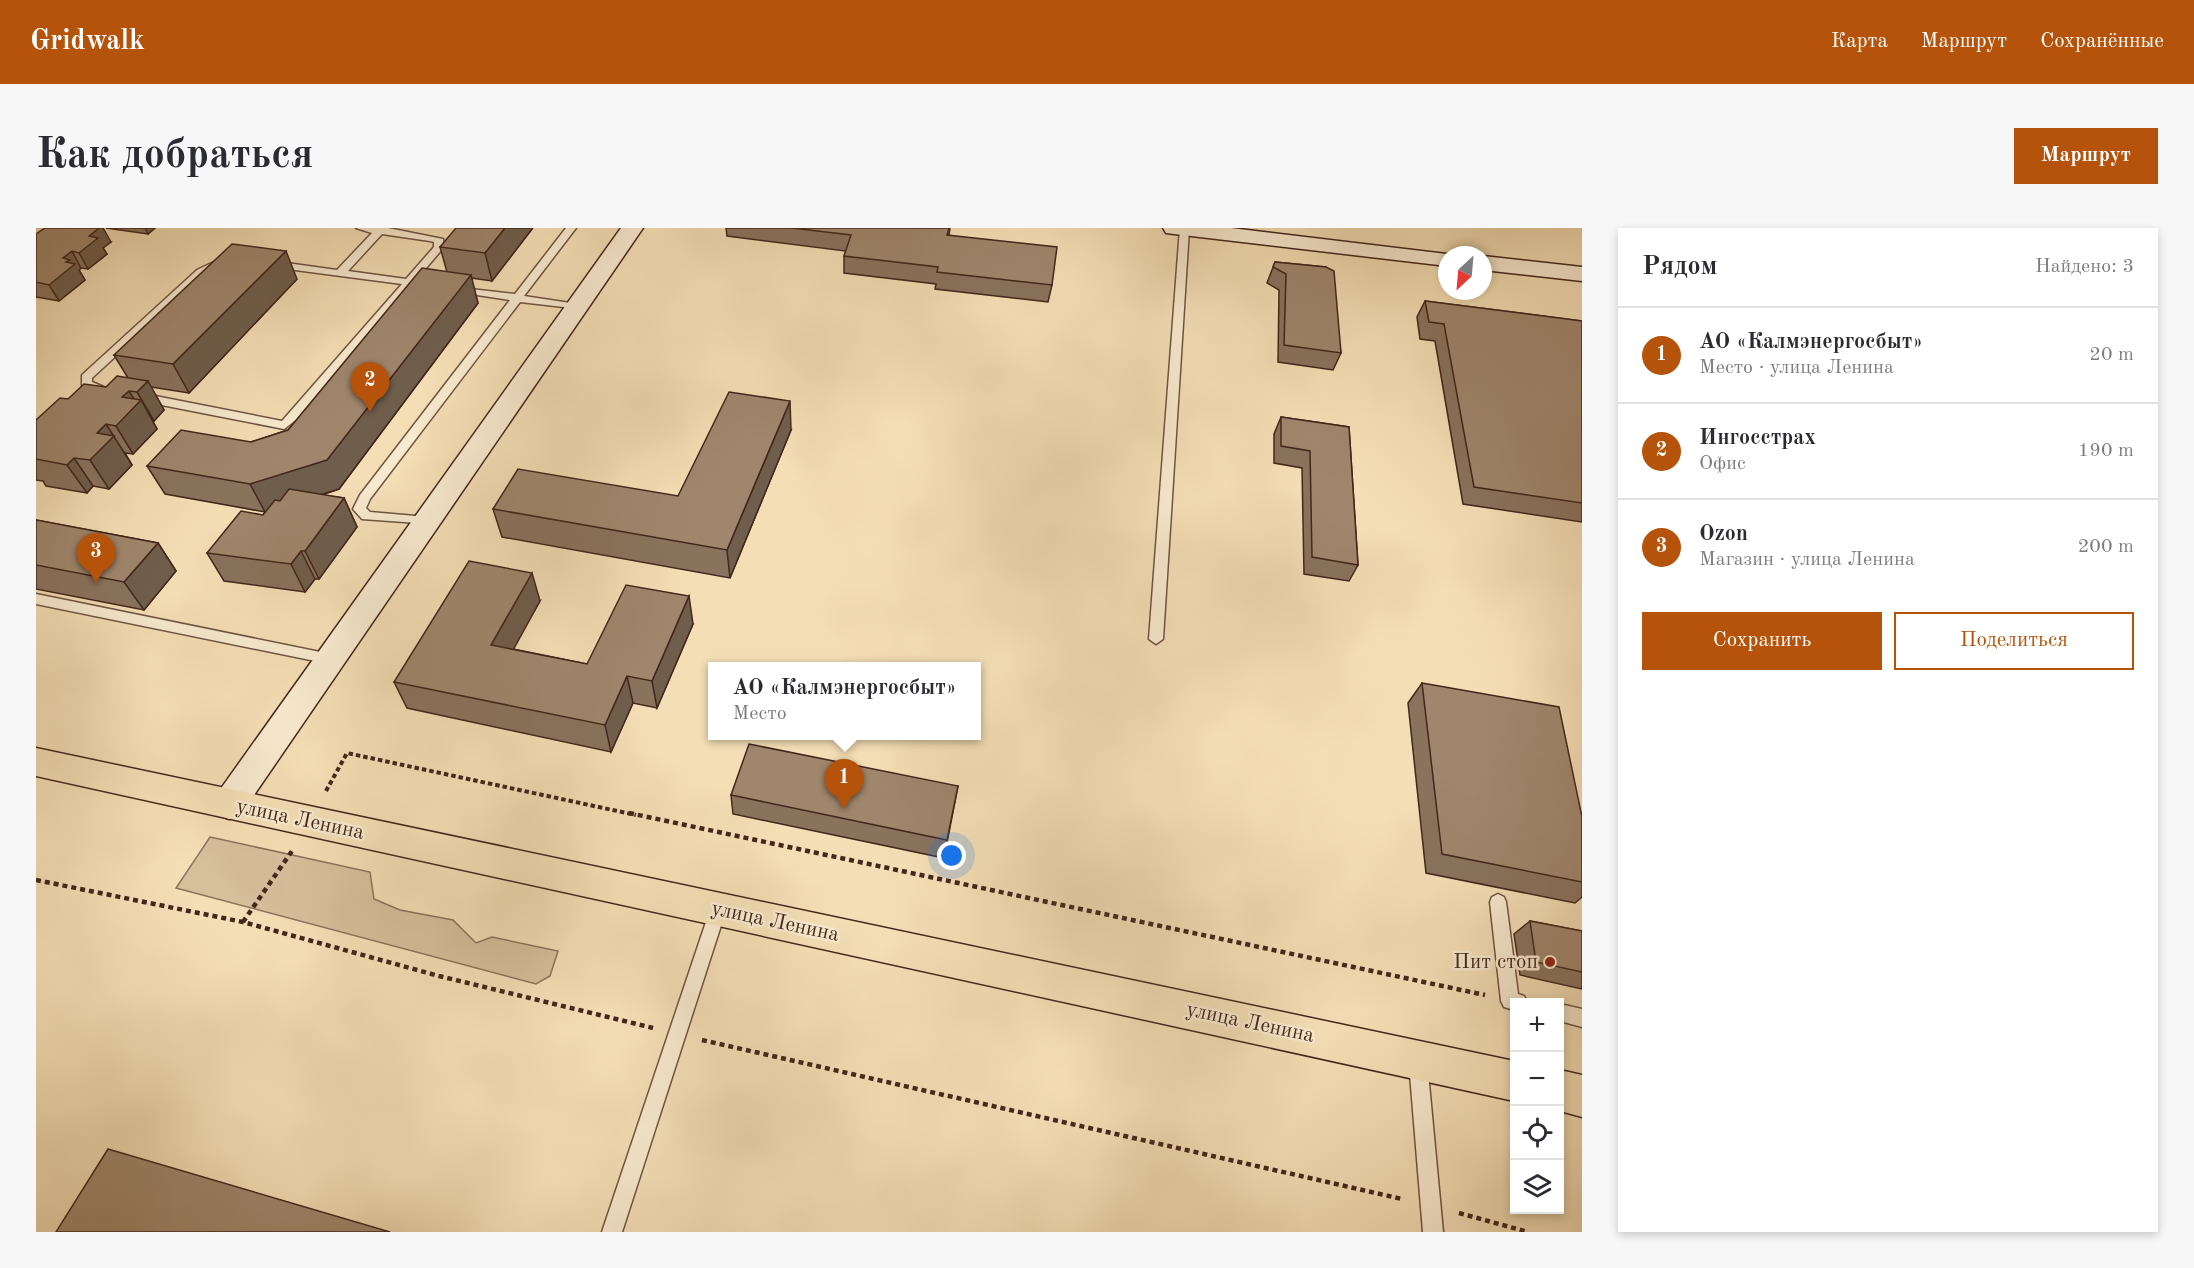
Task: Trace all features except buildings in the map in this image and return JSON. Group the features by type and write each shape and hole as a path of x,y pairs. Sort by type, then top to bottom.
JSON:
{"main road":[{"path":"229,804 632,228"},
{"path":"1179,229 1438,258"},
{"path":"1492,264 1582,274"},
{"name":"улица Ленина","path":"36,762 1510,1080"},
{"path":"1564,1091 1582,1096"}],"lane":[{"path":"132,396 284,425 297,413 439,247 439,241 382,229 361,228"},
{"path":"427,521 367,516 358,509 364,498 571,228"},
{"path":"340,273 382,229"},
{"path":"1156,639 1179,229"},
{"path":"108,391 86,384 86,377 201,272 217,263 232,260"},
{"path":"261,262 577,307"},
{"path":"36,598 330,659"},
{"path":"1498,902 1514,998"},
{"path":"612,1232 718,910"},
{"path":"1564,1014 1582,1018"},
{"path":"1417,1059 1433,1232"}],"path":[{"path":"325,792 348,753 1510,1000"},
{"path":"243,922 294,848"},
{"path":"36,880 243,922 439,976 679,1034 1431,1205 1528,1232"}],"shaded area":[{"path":"210,837 370,872 374,899 400,910 453,920 476,943 492,937 558,951 550,976 536,984 176,888"}],"place":[{"name":"Ингосстрах","path":"370,412"},
{"name":"Ozon","path":"96,583"},
{"name":"АО «Калмэнергосбыт»","path":"844,809"},
{"name":"Пит стоп","path":"1550,962"}]}
